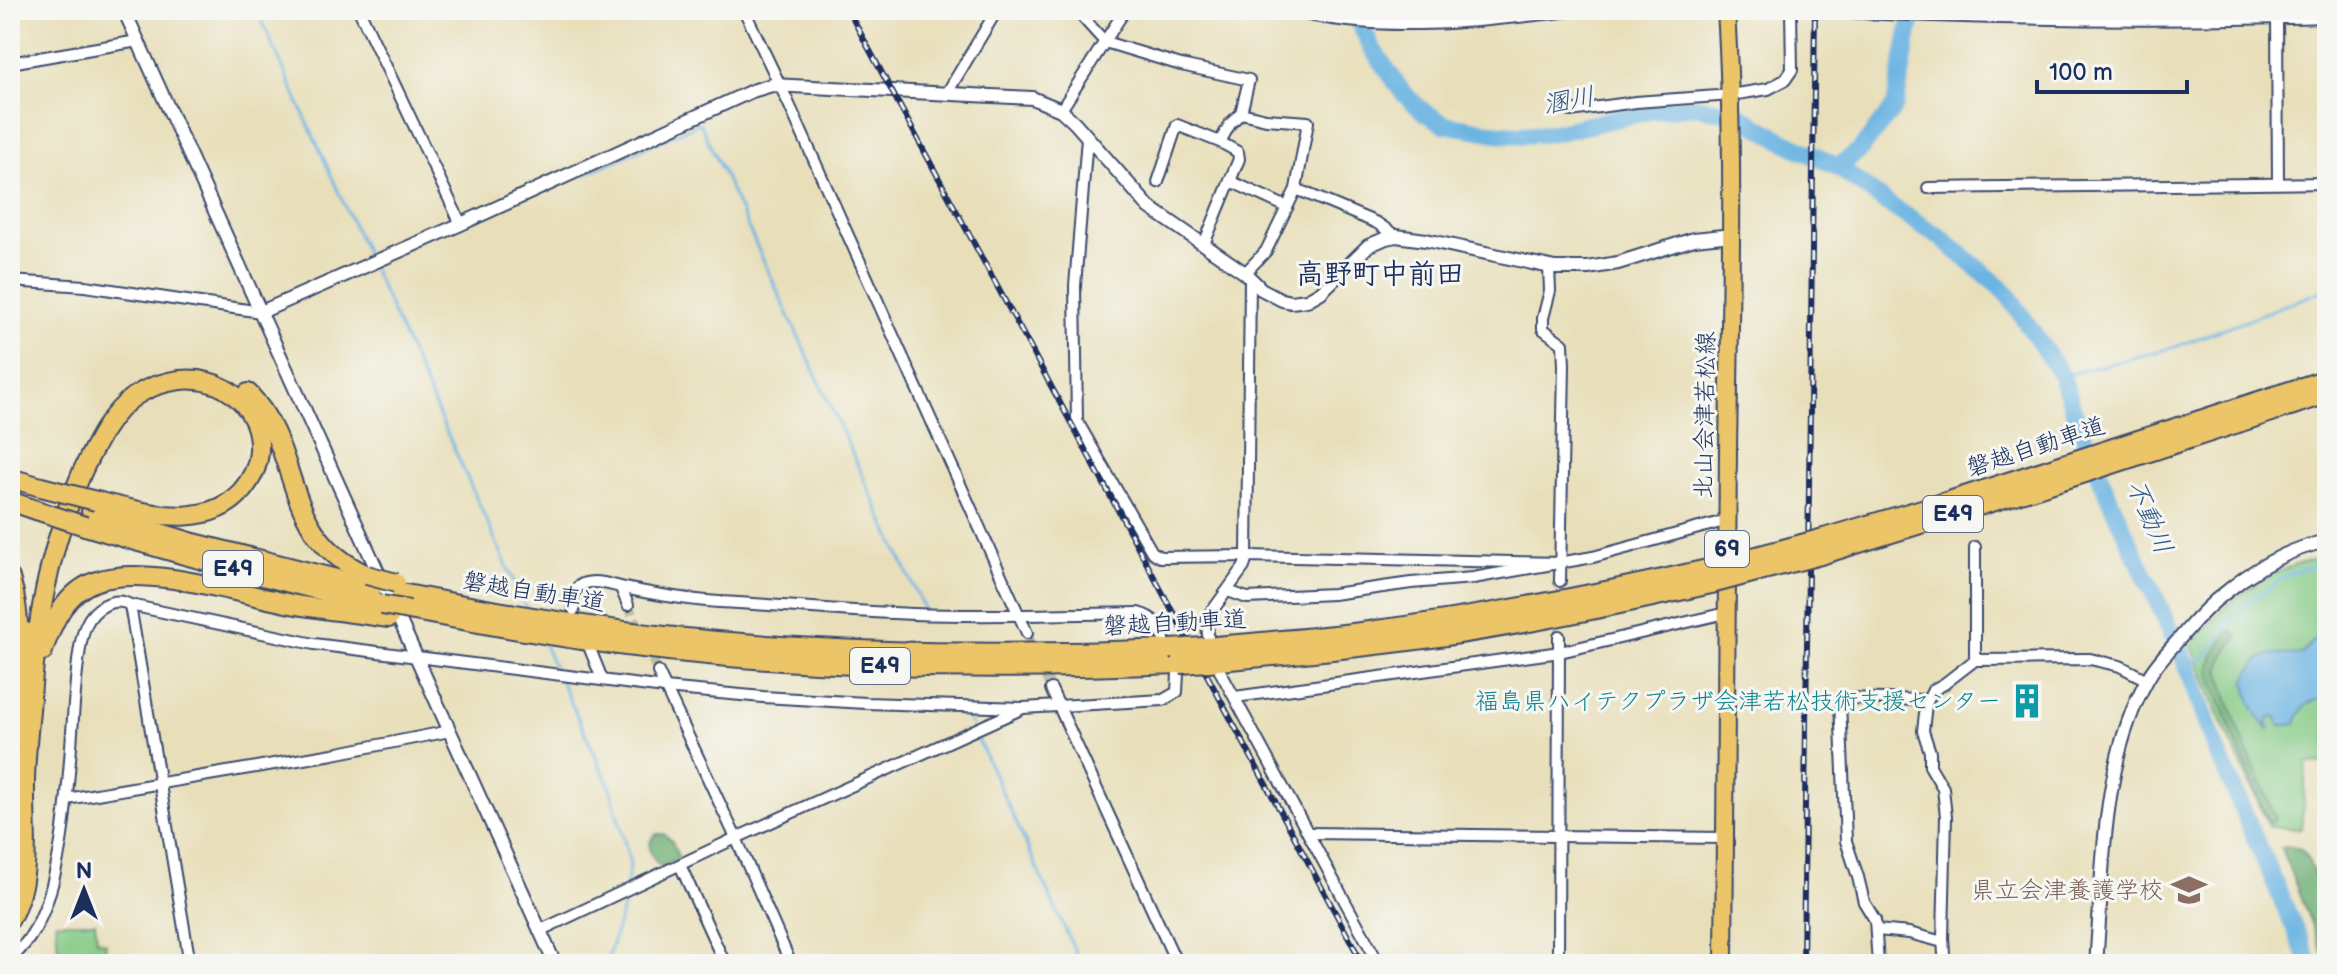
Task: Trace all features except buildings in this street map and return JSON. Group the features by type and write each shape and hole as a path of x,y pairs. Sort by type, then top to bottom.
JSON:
{"highway":[{"path":"24,684 41,564 71,474 88,438 107,410 128,390 155,375 186,370 202,370 233,381 265,414 299,503 315,534 338,559 405,602 476,615"},
{"name":"磐越自動車道","path":"476,615 580,631 884,652 1210,654 1447,620 1711,576 1824,546 2079,467 2327,379"},
{"path":"10,478 39,497 90,513 198,515 240,494 256,469 259,437 249,411 228,389 215,383 182,380 164,383 134,397 110,421 75,489 48,570 10,742"},
{"name":"磐越自動車道","path":"2111,456 2327,394"},
{"name":"E49","path":"10,485 39,497 194,543 369,581"},
{"name":"E49","path":"10,501 39,497"},
{"name":"E49","path":"90,513 187,557 386,611"},
{"path":"24,684 58,614 85,586 120,576 142,575 178,580 296,605 386,611 405,602 476,615"},
{"path":"10,578 18,618 24,684 27,855 23,886 10,919"},
{"name":"磐越自動車道","path":"476,615 552,635 580,631"},
{"path":"10,866 25,782"}],"main road":[{"name":"北山会津若松線","path":"1724,964 1732,235 1732,133 1726,10"}],"street":[{"path":"124,10 555,964"},
{"path":"359,10 461,224"},
{"path":"744,10 1027,633"},
{"path":"947,93 997,10"},
{"path":"1076,10 1105,42 1181,65 1249,80 1241,113 1230,124 1220,142"},
{"path":"1061,110 1125,10"},
{"path":"1291,10 1344,20 1384,23 1493,18 1571,10"},
{"path":"1570,111 1636,102 1731,98 1768,89 1785,80 1792,70 1791,10"},
{"path":"1820,10 2065,19 2327,16"},
{"path":"2278,182 2281,15"},
{"path":"10,63 138,41"},
{"path":"10,281 85,286 261,312 752,91 778,85 1032,98 1061,110 1149,207 1248,276 1261,289 1282,300 1307,300 1321,292 1368,246 1396,236 1549,267 1588,268 1618,263 1694,239 1732,235"},
{"path":"1241,113 1266,119 1308,122 1296,189 1266,251 1248,276 1247,556 1244,567 1207,620 1210,654 1379,964"},
{"path":"1158,182 1177,125 1238,152 1239,159 1204,244"},
{"path":"1087,138 1075,286 1077,421 1152,552 1160,557 1561,563"},
{"path":"1230,181 1287,207"},
{"path":"1928,188 2327,183"},
{"path":"1296,189 1377,223 1396,236"},
{"path":"1549,267 1550,291 1543,329 1563,344 1564,354 1560,581"},
{"path":"1228,591 1247,598 1333,594 1473,578 1561,563 1728,520"},
{"path":"2095,964 2111,786 2133,710 2147,680 2163,655 2214,601 2259,567 2299,548 2327,541"},
{"path":"1975,547 1975,660"},
{"path":"10,961 31,936 54,876 67,799 84,629 97,610 109,602 122,600 130,605 314,644 665,688 763,697 1023,708 1163,700 1177,692 1173,656 1157,623 1138,613 928,614 719,602 595,582 584,583 573,593 571,600 580,631 602,679"},
{"path":"621,588 628,605"},
{"path":"130,605 190,964"},
{"path":"1235,697 1560,652 1726,613"},
{"path":"1558,964 1559,636"},
{"path":"1949,964 1944,955 1943,942 1946,817 1943,788 1930,766 1930,752 1923,731 1927,700 1933,690 1975,660 2090,659 2120,666 2147,680"},
{"path":"658,672 791,964"},
{"path":"1051,689 1177,964"},
{"path":"1878,964 1875,920 1864,902 1846,841 1840,702 1842,698 1927,700"},
{"path":"539,931 1023,708"},
{"path":"67,799 450,731"},
{"path":"1308,833 1725,838"},
{"path":"680,865 725,964"},
{"path":"1877,930 1909,933 1943,942"}],"green space":[{"path":"2327,557 2327,764 2307,763 2301,829 2269,827 2191,644 2219,613 2251,587 2287,568"},
{"path":"2230,631 2234,631 2237,637 2222,661 2222,677 2234,716 2276,819 2271,823 2211,678 2213,658"},
{"path":"656,834 664,834 672,841 679,859 661,867 657,863 650,846"},
{"path":"2281,848 2301,849 2306,855 2327,904 2327,964"},
{"path":"56,922 95,922 97,940 106,943 103,964 59,964"}],"water":[{"path":"2327,614 2327,698 2307,705 2296,724 2280,726 2276,717 2268,719 2270,730 2253,707 2246,679 2264,657 2302,654 2317,636"}],"waterway":[{"path":"257,10 370,262"},
{"name":"不動川","path":"1353,10 1372,48 1403,93 1444,124 1520,135 1554,133 1649,111 1696,106 1739,115 1783,141 1838,167 1889,205 1940,237 2006,292 2062,376 2109,498 2189,670 2216,749 2310,964"},
{"path":"1838,167 1860,150 1895,106 1913,10"},
{"path":"585,174 700,123 925,611"},
{"path":"373,269 526,608"},
{"path":"2062,376 2175,347 2327,289"},
{"path":"2185,665 2204,659 2234,617 2252,599 2288,575 2327,561"},
{"path":"542,640 555,670"},
{"path":"559,677 610,787 630,863 626,887"},
{"path":"965,712 972,726"},
{"path":"975,733 1081,964"},
{"path":"606,964 625,894"}],"tunnel":[{"path":"628,605 658,672"},
{"path":"1027,633 1051,689"}],"railway":[{"path":"848,10 1363,964"},
{"path":"1803,964 1815,10"}],"place":[{"name":"福島県ハイテクプラザ会津若松技術支援センター","path":"2027,701"},
{"name":"県立会津養護学校","path":"2189,890"}],"district":[{"name":"高野町中前田","path":"1380,274"}],"water label":[{"name":"溷川","path":"1569,101"}]}
